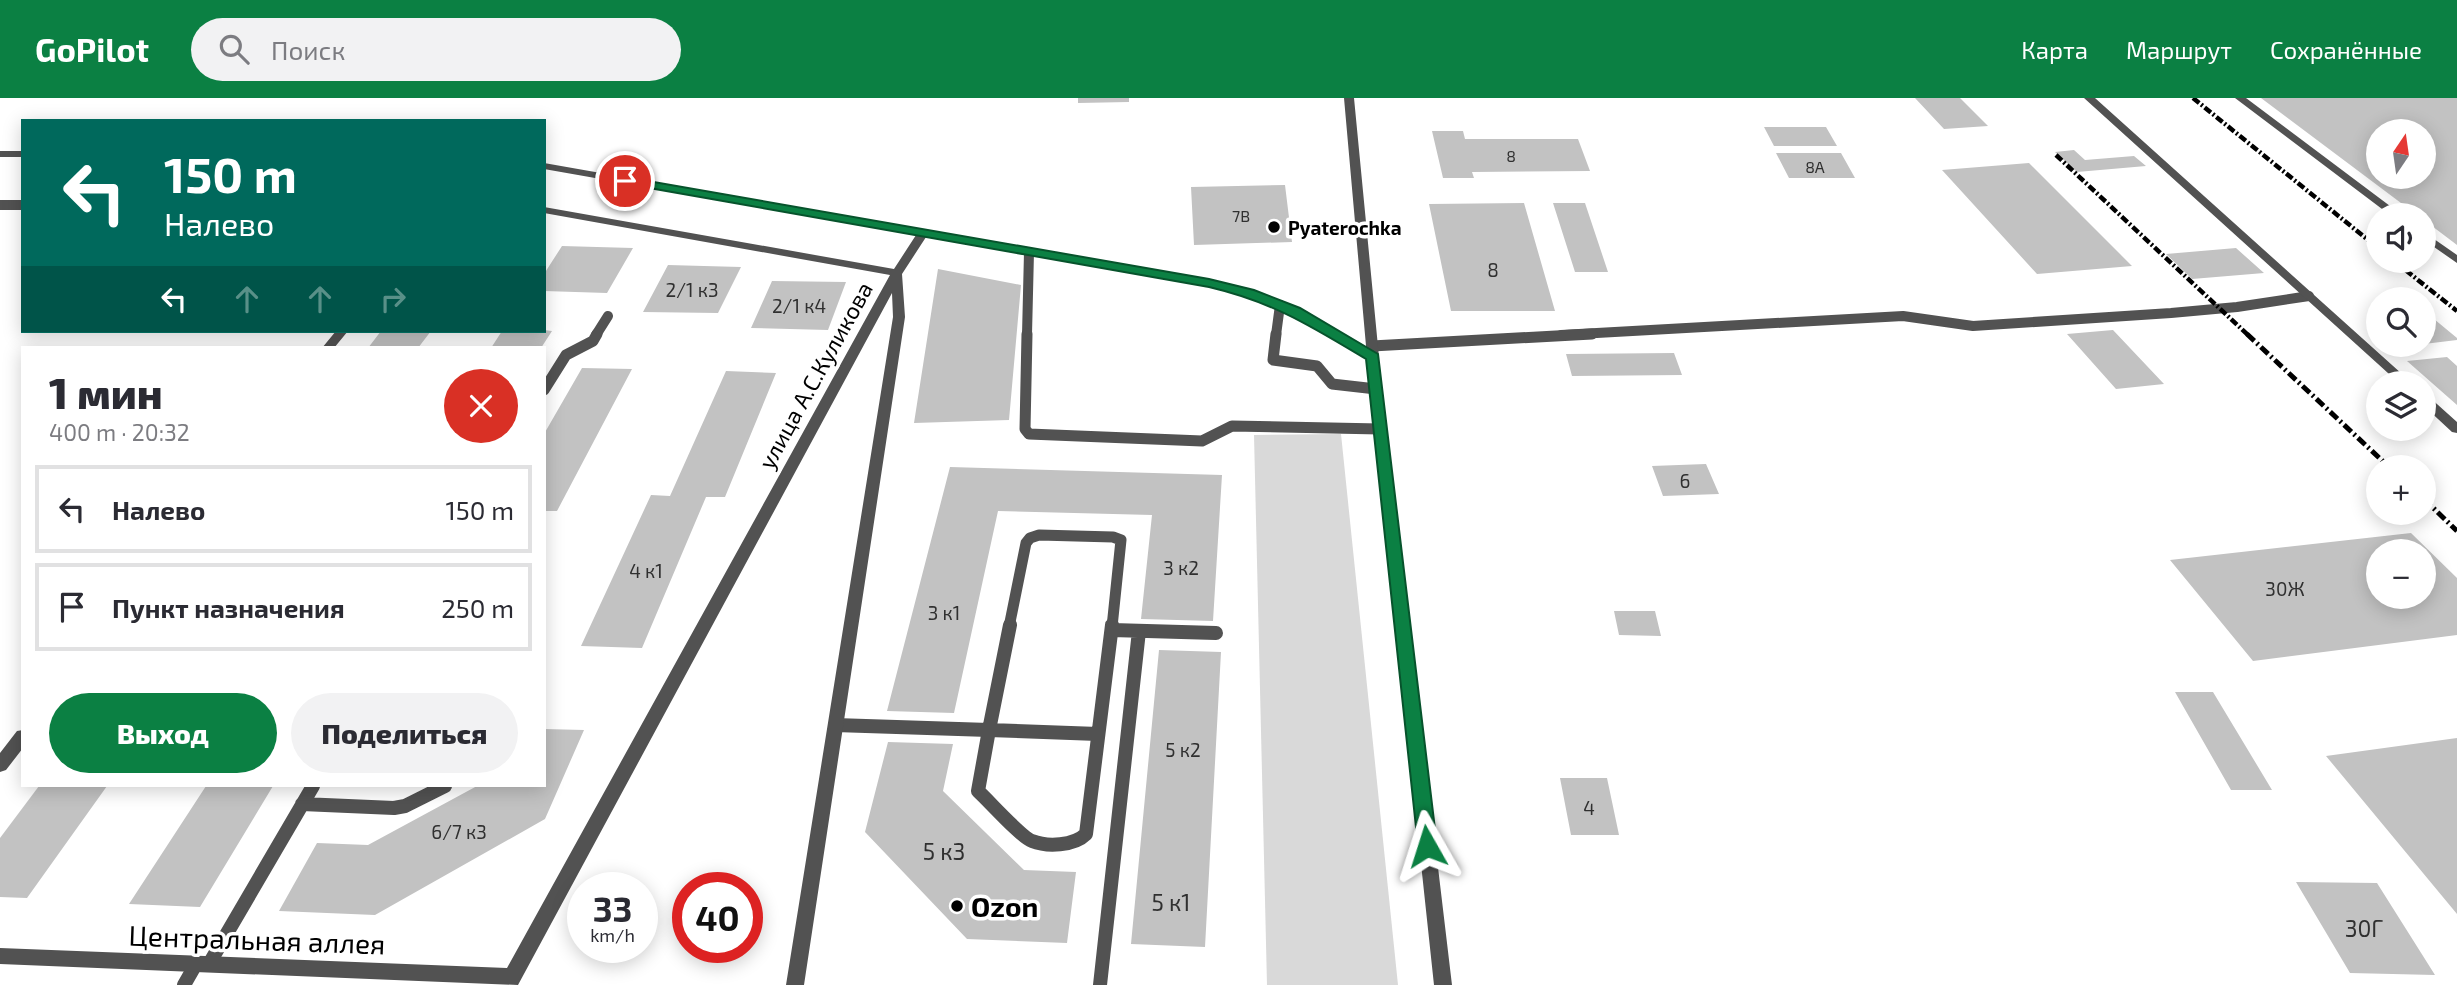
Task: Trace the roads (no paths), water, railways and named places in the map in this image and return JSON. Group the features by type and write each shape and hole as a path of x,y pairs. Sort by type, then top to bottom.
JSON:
{"street":[{"path":"1349,98 1380,429 1443,985"},
{"path":"2089,98 2393,371"},
{"path":"2240,98 2381,203"},
{"path":"0,154 21,154"},
{"path":"546,166 1209,283 1250,293 1296,311 1373,352"},
{"path":"546,210 897,272 922,234"},
{"path":"2436,244 2457,260"},
{"name":"улица А.С.Куликова","path":"795,985 899,317 897,272"},
{"name":"улица А.С.Куликова","path":"510,981 897,272"},
{"path":"2436,410 2457,429"},
{"path":"0,765 21,739"},
{"name":"Центральная аллея","path":"0,956 510,981"}],"lane":[{"path":"0,205 21,205"},
{"path":"1029,252 1025,429 1029,434 1202,441 1210,440 1226,426 1380,429"},
{"path":"1373,352 1903,316 1973,326 2171,313 2237,307 2309,296"},
{"path":"1280,305 1273,360 1317,366 1332,384 1376,389"},
{"path":"546,387 566,355 593,341 608,316"},
{"path":"1039,535 1121,540 1086,834 1082,840 1073,843 1031,841 978,791 989,730 1026,543 1030,538 1039,535"},
{"path":"1112,630 1216,633"},
{"path":"1100,985 1139,631"},
{"path":"835,725 1098,734"},
{"path":"184,985 202,964 312,787"},
{"path":"302,804 405,806 443,787"}],"railway":[{"path":"2193,98 2366,238"},
{"path":"2056,155 2248,335"},
{"path":"2409,273 2457,311"},
{"path":"2247,334 2376,455"},
{"path":"2436,511 2457,531"}],"place":[{"name":"Pyaterochka","path":"1274,227"},
{"name":"Ozon","path":"957,906"}]}
